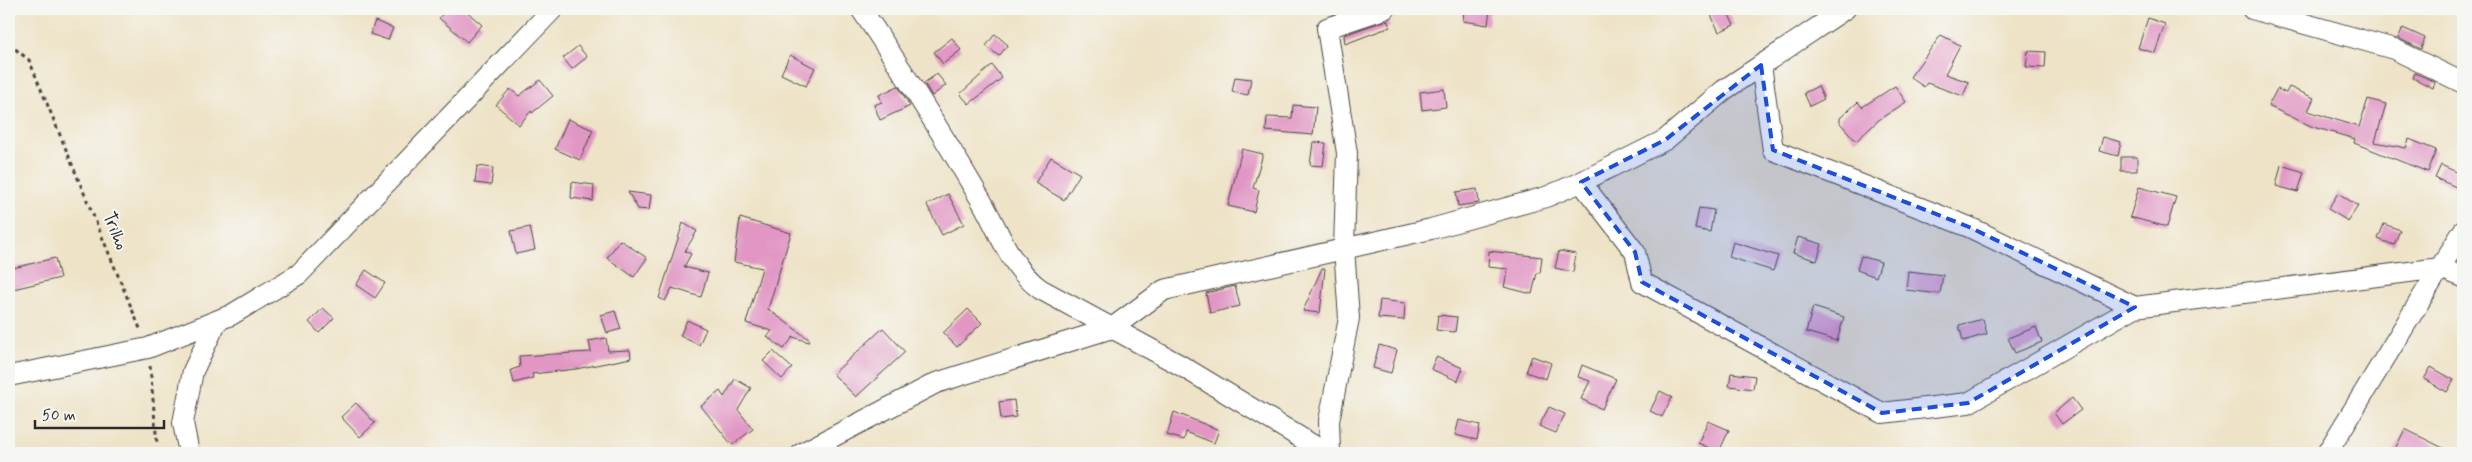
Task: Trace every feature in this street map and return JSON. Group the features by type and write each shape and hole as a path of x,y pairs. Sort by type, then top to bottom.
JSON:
{"street":[{"path":"9,376 148,348 231,315 299,274 554,9"},
{"path":"861,9 905,73 988,211 1012,260 1024,277 1040,289 1180,364 1326,453"},
{"path":"1330,453 1329,421 1349,318 1344,248 1347,153 1327,28 1384,9"},
{"path":"802,453 936,383 1112,328 1164,290 1440,226 1546,197 1581,182 1665,140 1724,90 1845,9"},
{"path":"2252,9 2394,49 2463,83"},
{"path":"1761,65 1773,150 1969,227 2135,308"},
{"path":"1581,182 1635,252 1642,282 1882,413 1968,403 2135,308 2440,268 2463,277"},
{"path":"2327,453 2463,230"},
{"path":"189,453 183,423 193,371 218,320"}],"path":[{"name":"Trilho","path":"9,44 29,60 148,348 157,444"}],"highlighted area":[{"path":"1761,65 1773,150 1969,227 2135,307 1968,403 1882,413 1642,282 1635,252 1581,182 1665,140"}],"building":[{"path":"447,9 464,9 482,25 467,42 439,18"},
{"path":"1464,9 1490,9 1488,25 1463,21"},
{"path":"1726,9 1734,25 1719,32 1710,13"},
{"path":"2148,18 2165,24 2155,53 2138,48"},
{"path":"1387,20 1390,27 1345,44 1344,35"},
{"path":"375,21 393,28 388,40 370,34"},
{"path":"2403,28 2425,38 2421,49 2398,38"},
{"path":"995,34 1008,45 999,56 986,46"},
{"path":"1941,35 1960,45 1945,74 1969,82 1963,96 1927,83 1924,87 1910,77"},
{"path":"952,38 961,50 943,64 934,52"},
{"path":"578,46 587,57 572,69 563,58"},
{"path":"2028,51 2046,52 2045,68 2026,67"},
{"path":"790,55 815,68 806,86 781,74"},
{"path":"992,65 1002,78 969,104 960,94"},
{"path":"2415,73 2435,82 2433,88 2413,78"},
{"path":"937,74 946,85 932,96 924,83"},
{"path":"1235,77 1251,79 1248,95 1232,92"},
{"path":"540,80 553,96 532,113 531,111 519,125 496,105 510,89 519,96"},
{"path":"898,86 910,106 880,120 874,105 882,102 879,95"},
{"path":"1818,86 1824,99 1810,106 1804,93"},
{"path":"1895,86 1906,102 1880,119 1856,141 1840,123 1840,118 1858,102 1862,107"},
{"path":"2289,87 2314,98 2308,111 2359,127 2368,99 2386,104 2375,142 2406,148 2409,139 2436,150 2428,172 2354,143 2355,139 2313,127 2268,106 2277,89 2286,93"},
{"path":"1444,89 1446,107 1422,110 1420,92"},
{"path":"1293,105 1316,107 1313,135 1266,131 1267,117 1292,118"},
{"path":"568,119 593,130 580,160 555,149"},
{"path":"2103,137 2121,142 2118,156 2099,151"},
{"path":"1313,142 1326,143 1323,166 1310,165"},
{"path":"1242,149 1263,154 1253,188 1259,190 1254,212 1228,206"},
{"path":"1051,157 1080,174 1064,200 1035,183"},
{"path":"2121,157 2137,157 2137,171 2121,171"},
{"path":"2281,165 2304,172 2298,192 2276,186"},
{"path":"2441,165 2463,175 2463,190 2435,178"},
{"path":"477,166 493,168 491,185 475,183"},
{"path":"572,182 594,185 593,201 571,198"},
{"path":"2139,187 2176,197 2167,227 2130,217"},
{"path":"1477,189 1479,203 1458,206 1456,192"},
{"path":"628,192 651,195 649,210 638,209"},
{"path":"2338,193 2358,206 2348,221 2328,209"},
{"path":"948,194 964,224 942,235 927,205"},
{"path":"1699,208 1714,210 1710,232 1695,229"},
{"path":"740,218 791,233 768,309 810,340 809,342 793,337 784,349 767,337 772,331 746,323 762,268 734,262"},
{"path":"683,223 697,231 685,251 691,254 684,267 708,273 701,297 672,288 665,301 659,298"},
{"path":"2384,224 2400,230 2394,245 2378,239"},
{"path":"530,227 535,250 516,254 511,231"},
{"path":"1798,237 1822,244 1817,261 1793,253"},
{"path":"620,240 647,258 634,277 607,258"},
{"path":"1733,242 1778,256 1773,271 1729,257"},
{"path":"1489,251 1542,257 1540,273 1537,273 1532,294 1504,287 1508,269 1488,267"},
{"path":"1559,251 1576,254 1573,272 1555,268"},
{"path":"1861,256 1881,262 1876,277 1857,270"},
{"path":"55,258 60,278 9,290 9,269"},
{"path":"1322,268 1325,269 1320,313 1303,311"},
{"path":"366,270 385,283 375,298 356,285"},
{"path":"1908,271 1943,275 1940,294 1906,290"},
{"path":"1235,286 1240,306 1210,313 1206,293"},
{"path":"1380,300 1405,303 1404,320 1378,318"},
{"path":"1813,307 1844,317 1837,341 1806,332"},
{"path":"323,308 334,318 319,333 309,322"},
{"path":"968,309 982,323 957,347 943,333"},
{"path":"615,311 621,329 607,333 601,315"},
{"path":"1438,315 1457,317 1455,332 1436,330"},
{"path":"1983,319 1987,334 1963,341 1959,325"},
{"path":"687,320 706,329 699,345 680,336"},
{"path":"2036,327 2042,342 2015,353 2008,338"},
{"path":"883,328 905,352 856,397 833,374"},
{"path":"606,338 608,351 630,350 631,358 576,369 532,374 533,378 514,383 511,370 520,367 519,356 591,352 589,341"},
{"path":"1379,345 1397,350 1391,373 1373,368"},
{"path":"773,351 792,368 782,379 763,361"},
{"path":"1532,356 1551,363 1546,379 1526,372"},
{"path":"1436,357 1463,368 1458,381 1431,369"},
{"path":"1582,365 1616,379 1602,409 1581,399 1590,381 1578,377"},
{"path":"2431,367 2454,380 2447,392 2424,379"},
{"path":"1731,373 1755,376 1753,389 1729,386"},
{"path":"735,379 751,388 738,410 753,429 732,445 701,406 720,391 724,397"},
{"path":"1660,391 1672,397 1662,417 1650,411"},
{"path":"2072,398 2081,410 2062,424 2054,413"},
{"path":"1014,400 1016,417 1001,419 999,402"},
{"path":"356,403 375,423 360,437 341,417"},
{"path":"1549,407 1565,414 1556,433 1539,426"},
{"path":"1174,412 1219,430 1214,443 1186,432 1184,440 1167,435"},
{"path":"1459,420 1480,425 1477,440 1455,435"},
{"path":"1708,421 1729,430 1719,452 1698,443"},
{"path":"2405,429 2453,453 2393,453"}]}
